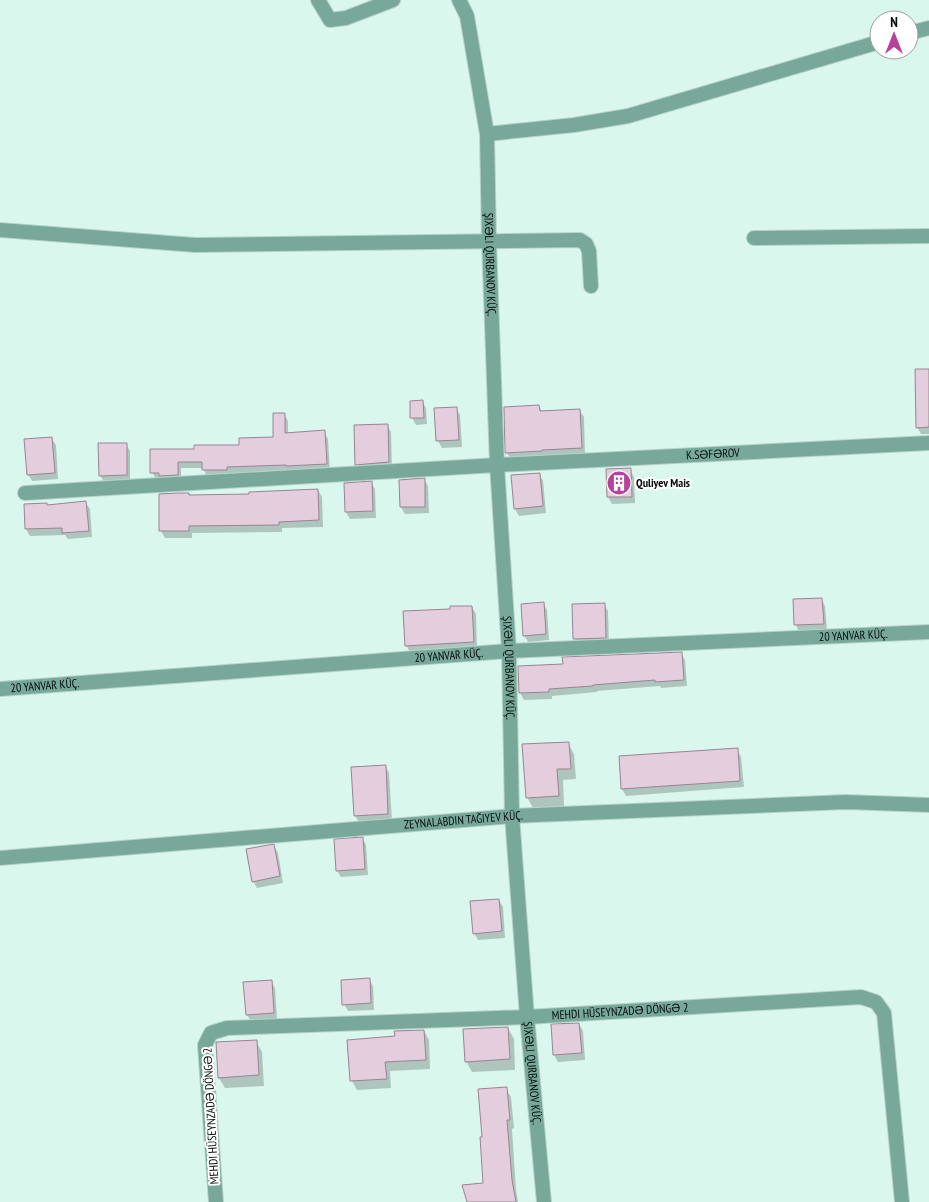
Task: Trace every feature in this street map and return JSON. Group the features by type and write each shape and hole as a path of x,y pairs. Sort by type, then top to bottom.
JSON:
{"street":[{"path":"318,0 330,20 346,18 393,0"},
{"path":"459,0 467,16 487,134 497,465 509,651 512,816 527,1017 544,1202"},
{"path":"487,134 574,125 628,116 869,45"},
{"path":"0,230 195,245 580,240 586,244 589,251 592,286"},
{"path":"754,238 929,236"},
{"name":"K.SƏFƏROV","path":"25,493 497,465 929,444"},
{"name":"20 YANVAR KÜÇ.","path":"0,689 509,651 929,632"},
{"path":"0,858 512,816 846,802 929,805"},
{"name":"MEHDI HÜSEYNZADƏ DÖNGƏ 2","path":"216,1202 205,1045 211,1033 227,1028 527,1017 861,997 876,1002 884,1013 902,1202"}],"building":[{"path":"915,369 929,369 929,427 916,428"},
{"path":"423,400 424,418 410,418 410,401"},
{"path":"539,405 540,411 580,409 582,448 505,453 504,407"},
{"path":"457,407 459,440 436,441 434,408"},
{"path":"273,413 285,413 285,433 325,430 327,464 227,467 227,470 202,470 202,462 178,462 178,475 159,476 159,473 150,473 150,449 194,449 194,445 239,445 239,438 273,437"},
{"path":"388,424 389,462 355,465 354,425"},
{"path":"52,437 55,473 27,475 24,439"},
{"path":"98,443 127,443 127,475 99,476"},
{"name":"Quliyev Mais","path":"631,468 632,497 607,497 606,469"},
{"path":"540,473 543,506 514,509 511,475"},
{"path":"425,478 425,507 400,507 399,480"},
{"path":"372,481 373,511 345,512 344,483"},
{"path":"318,489 319,520 279,522 279,525 189,526 189,531 159,531 159,494 249,494 249,492"},
{"path":"86,501 89,531 62,533 62,528 25,529 24,504 47,503 47,505"},
{"path":"822,598 824,624 794,625 793,599"},
{"path":"544,602 546,634 523,636 521,604"},
{"path":"605,603 606,638 573,639 572,604"},
{"path":"450,606 472,606 474,642 405,646 403,611 450,609"},
{"path":"682,652 684,680 655,682 655,680 549,689 549,692 519,693 518,666 563,664 562,657"},
{"path":"569,742 571,769 557,769 559,796 526,798 522,744"},
{"path":"738,748 740,781 621,789 619,756"},
{"path":"386,765 388,814 354,816 351,767"},
{"path":"363,837 365,869 336,871 334,839"},
{"path":"274,844 280,876 252,882 246,849"},
{"path":"499,899 502,931 473,934 470,901"},
{"path":"370,978 371,1003 342,1005 341,980"},
{"path":"272,980 274,1013 246,1015 243,982"},
{"path":"579,1023 582,1053 553,1055 551,1024"},
{"path":"508,1027 510,1059 465,1062 463,1029"},
{"path":"424,1030 426,1060 385,1062 387,1079 350,1081 347,1040 395,1036 394,1031"},
{"path":"257,1040 259,1075 218,1078 216,1042"},
{"path":"507,1087 510,1120 507,1120 512,1180 516,1202 467,1202 462,1185 483,1183 478,1089"}],"place":[{"name":"Quliyev Mais","path":"619,483"}]}
